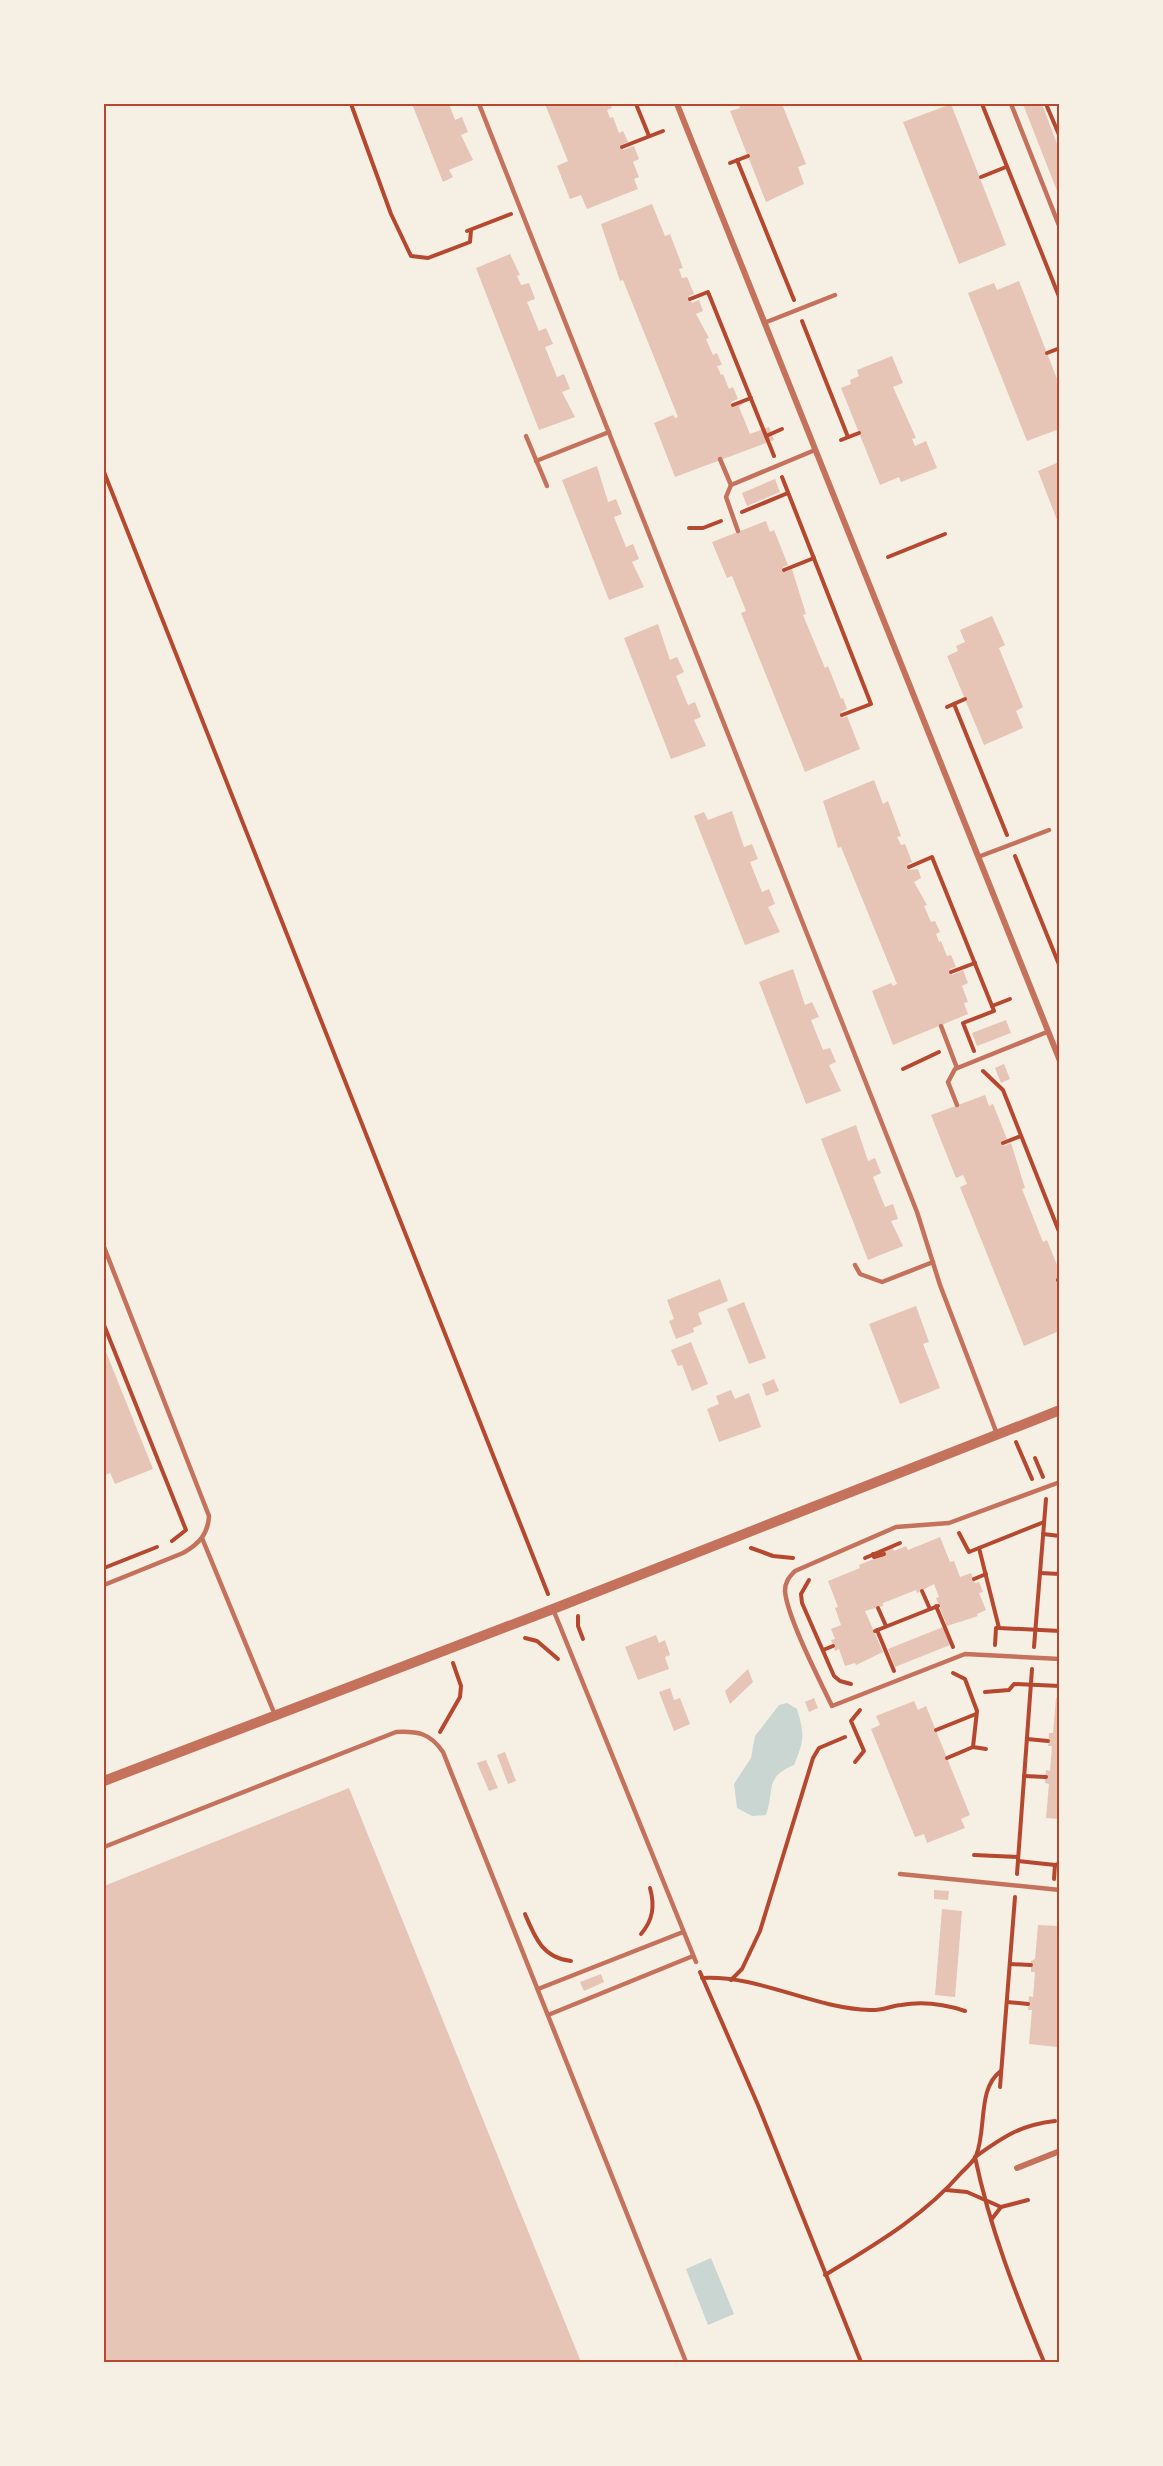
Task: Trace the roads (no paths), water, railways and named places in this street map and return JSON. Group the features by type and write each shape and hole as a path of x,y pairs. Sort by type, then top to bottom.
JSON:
{"street":[{"path":"677,104 1059,1061"},
{"path":"104,1781 554,1609 1059,1410"},
{"path":"1017,2168 1059,2151"}],"lane":[{"path":"479,104 916,1212 997,1434"},
{"path":"1011,104 1059,228"},
{"path":"764,323 835,295"},
{"path":"536,461 609,432"},
{"path":"526,436 547,486"},
{"path":"738,531 726,497 731,485 815,450"},
{"path":"720,459 731,485"},
{"path":"978,857 1048,830"},
{"path":"941,1026 957,1068"},
{"path":"957,1105 948,1082 950,1075 957,1068 1047,1032"},
{"path":"104,1247 204,1498 209,1522 202,1538 183,1554 104,1585"},
{"path":"855,1265 860,1274 882,1282 933,1262"},
{"path":"1059,1482 949,1522 896,1527 821,1559 791,1575 785,1589 787,1601 832,1707 965,1654 1059,1659"},
{"path":"202,1538 275,1715"},
{"path":"554,1609 696,1962"},
{"path":"104,1847 380,1737 396,1732 420,1731 435,1740 443,1752 686,2362"},
{"path":"900,1874 1059,1890"},
{"path":"538,1989 683,1932"},
{"path":"548,2015 693,1956"}]}
